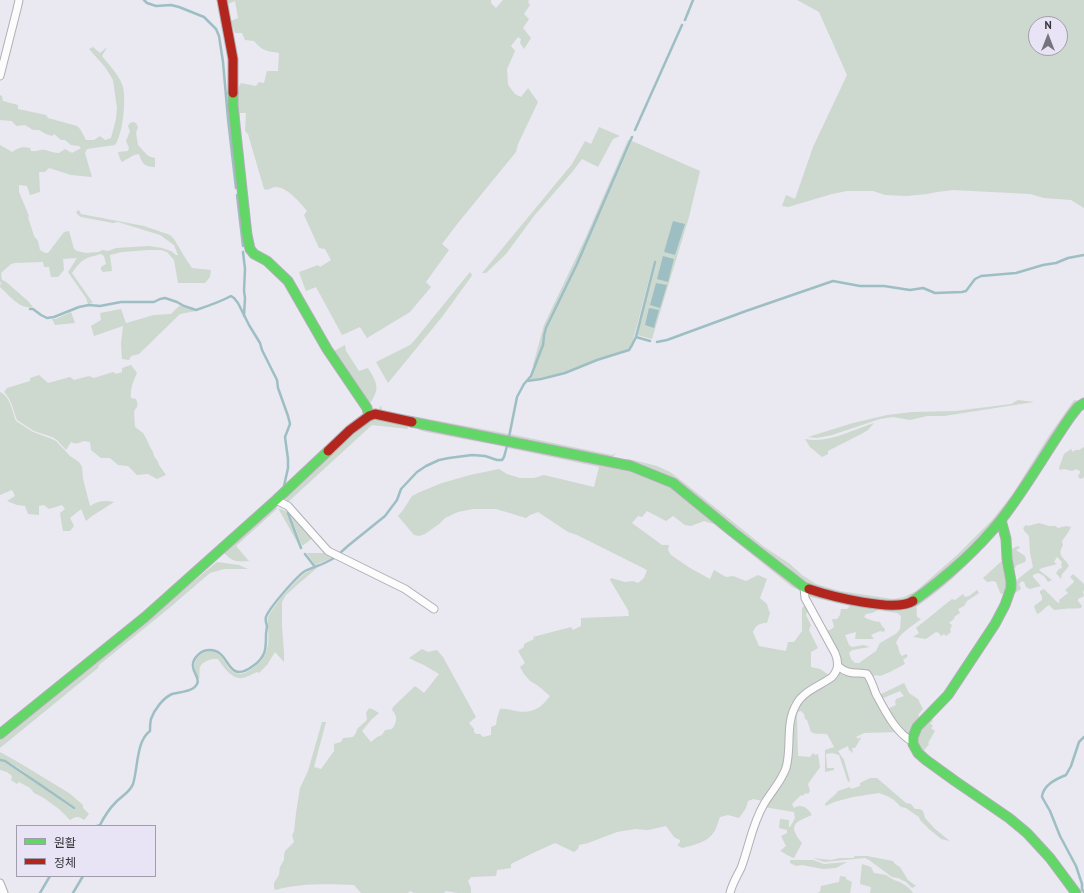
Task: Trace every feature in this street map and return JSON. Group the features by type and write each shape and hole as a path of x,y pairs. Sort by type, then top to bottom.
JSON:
{"main road":[{"path":"222,0 233,59 234,118 247,235 250,249 254,254 267,261 288,281 327,349 367,408 370,416"},
{"path":"0,734 145,617 276,500 350,430 375,414 631,466 646,471 673,483 739,537 804,587 837,597 893,606 910,602 925,593 950,573 988,535 1018,496 1069,418 1084,403"},
{"path":"1001,520 1006,539 1007,559 1011,581 1011,588 1005,605 995,624 948,695 917,727 914,732 914,748 948,777 1010,818 1045,852 1076,893"}],"street":[{"path":"0,76 19,0"},
{"path":"276,500 288,506 328,551 405,589 434,609"},
{"path":"730,893 763,805 783,775 786,767 790,750 790,719 795,706 802,697 832,677 838,666 835,653 805,598 804,587"},
{"path":"838,666 847,672 867,674 891,719 903,735 913,742"},
{"path":"0,883 4,893"}],"shaded area":[{"path":"224,0 491,0 491,3 496,8 503,0 529,0 528,2 530,5 524,14 529,19 523,28 531,38 524,49 520,43 521,39 518,37 511,46 515,51 507,69 508,85 515,94 521,97 528,88 538,102 518,144 516,152 442,244 449,250 426,282 431,287 410,312 367,338 360,327 342,335 316,287 306,291 299,272 318,265 320,267 331,260 325,249 319,248 304,215 307,211 297,200 289,192 280,188 275,187 267,190 264,189 248,134 245,131 246,113 240,113 239,130 234,94 241,83 256,86 259,82 264,83 267,71 278,71 279,53 265,50 254,41 245,40 242,33 235,33 231,21 238,18 235,1 225,5"},
{"path":"797,0 1084,0 1084,208 1071,200 1044,198 1030,194 953,190 907,196 885,195 873,191 847,191 788,207 782,206 786,195 795,199 813,147 847,75 819,12"},
{"path":"93,47 100,53 107,47 102,56 122,83 124,93 124,109 122,126 115,145 87,149 85,153 92,177 71,175 49,168 45,172 39,172 40,192 30,195 27,186 19,185 19,192 29,216 28,217 34,236 38,241 40,250 48,253 64,232 69,231 74,249 86,253 103,250 108,251 116,248 149,246 162,248 178,255 174,245 160,235 118,222 113,223 81,217 76,212 79,210 81,214 144,226 170,235 192,268 211,270 210,277 205,283 178,283 174,260 167,252 161,250 122,252 110,255 112,271 103,272 101,267 106,264 104,256 101,254 84,260 72,273 93,303 88,304 86,298 68,272 77,258 63,259 64,270 58,277 51,277 49,267 44,267 43,262 11,264 1,273 2,280 28,301 33,307 24,306 15,301 0,287 0,145 12,152 18,148 25,147 30,148 31,151 43,150 59,153 65,149 72,153 81,148 79,146 71,145 65,140 61,140 54,134 52,136 39,130 33,130 25,125 17,126 12,121 0,120 0,95 2,96 3,101 18,105 18,109 46,115 48,118 77,126 86,140 94,140 100,136 105,140 111,138 117,108 113,80 105,67 89,49"},
{"path":"133,122 136,123 138,127 136,133 138,145 147,155 155,158 155,167 144,164 139,154 134,155 122,162 120,159 118,152 128,151 129,148 126,141 130,131 128,126"},
{"path":"599,127 620,136 613,139 598,167 582,159 534,216 506,254 486,273 482,273 572,164 585,141 591,144"},
{"path":"628,140 630,140 577,264 546,328 534,367 533,365 544,325 585,239"},
{"path":"632,141 700,171 689,217 652,339 637,335 656,261 654,261 632,344 629,348 625,351 563,373 530,380 543,346 547,329 578,264"},
{"path":"470,272 472,275 471,277 442,317 388,383 376,362 410,345"},
{"path":"180,305 196,311 180,314 139,354 131,356 129,360 122,359 121,344 123,326 94,336 91,326 101,320 100,313 121,309 126,323 154,315 171,314"},
{"path":"71,312 75,323 55,325 52,319 56,319"},
{"path":"345,345 346,351 359,371 368,368 376,383 375,395 369,405 334,351"},
{"path":"131,365 137,373 131,392 131,398 136,399 137,404 134,412 135,427 143,433 154,456 166,475 157,479 148,474 137,475 128,466 118,465 110,458 101,458 91,450 90,442 84,441 76,444 71,442 66,450 57,440 34,431 17,420 11,402 4,392 7,388 30,381 30,378 39,375 48,383 70,377 74,380 89,376 94,378 113,372 116,374 122,372 122,368"},
{"path":"0,392 7,397 16,421 33,432 56,441 70,456 79,462 82,467 83,479 90,506 101,501 114,502 86,521 81,509 70,518 74,526 70,531 63,531 60,513 65,509 62,505 49,509 44,505 39,506 39,515 28,514 25,506 7,501 15,496 12,490 0,495"},
{"path":"1018,400 1034,402 944,416 927,416 910,420 893,417 880,419 832,435 817,438 808,437 853,423 887,415 913,412 955,411 1011,404"},
{"path":"1074,400 1083,401 1009,503 988,528 949,566 914,596 896,603 850,596 809,584 689,491 623,459 629,459 657,466 670,472 763,546 816,584 840,591 893,599 904,597 916,591 957,555 992,520 1012,495 1048,437"},
{"path":"381,405 382,410 386,411 612,455 616,453 612,458 379,411"},
{"path":"373,420 407,424 408,429 372,425 287,503 285,495 367,422"},
{"path":"874,423 868,430 828,451 828,454 822,457 810,447 805,439 822,440 840,436"},
{"path":"420,428 508,444 631,470 655,479 673,488 799,590 792,587 714,524 704,521 691,526 685,525 673,516 666,521 647,511 642,517 638,516 632,523 662,545 669,545 668,550 671,555 710,579 714,570 726,577 733,576 746,581 758,575 767,579 760,598 767,604 770,613 767,623 758,625 753,632 759,646 786,651 788,642 794,642 802,631 802,608 805,605 808,611 806,615 811,625 809,630 818,648 811,652 811,667 820,669 829,675 797,696 790,707 787,721 787,751 785,764 777,781 763,801 753,799 748,801 746,808 739,818 728,815 720,817 715,830 708,839 682,848 677,845 680,840 674,837 666,826 648,830 635,829 617,832 579,845 578,849 574,852 555,843 511,864 511,868 497,870 496,876 471,877 468,881 471,888 471,893 446,891 444,893 414,893 410,891 408,893 361,893 354,885 334,884 304,885 275,890 274,883 279,875 280,867 284,860 285,851 294,842 292,835 294,832 300,788 308,771 322,722 326,722 314,767 321,769 334,751 334,744 341,742 343,738 353,737 357,729 367,720 366,713 369,708 379,713 362,731 371,742 382,735 385,730 392,729 396,720 392,710 393,707 415,686 424,693 439,674 409,658 422,649 428,652 437,650 443,657 476,717 469,723 474,729 474,732 483,737 491,735 491,727 496,725 500,709 522,712 535,710 550,696 530,681 520,667 525,663 518,651 524,647 524,644 534,639 533,637 571,627 573,630 581,626 581,618 629,616 628,610 610,580 611,578 625,582 633,581 638,583 644,578 647,570 568,532 538,512 526,518 496,509 473,509 458,512 445,518 425,534 419,536 414,535 398,516 412,496 442,483 499,469 507,474 520,478 534,478 544,475 594,487 599,467 508,448 507,445 506,447 426,432 419,430"},
{"path":"1084,447 1083,478 1080,479 1078,476 1080,471 1076,469 1072,471 1064,469 1060,470 1059,468 1064,454 1071,449 1073,452"},
{"path":"274,507 278,508 236,546 249,561 235,561 224,553"},
{"path":"278,508 286,511 301,549"},
{"path":"289,512 313,538 302,546"},
{"path":"1039,523 1058,528 1066,526 1071,527 1062,541 1063,545 1060,552 1069,566 1062,574 1061,579 1056,573 1062,568 1062,562 1057,557 1054,562 1057,564 1039,570 1052,580 1048,582 1044,576 1038,573 1033,575 1033,577 1041,586 1030,589 1026,587 1022,581 1019,584 1021,589 1011,596 1013,586 1019,578 1033,567 1029,536 1023,528 1026,525 1028,526"},
{"path":"1000,530 971,561 938,591 916,607 917,617 921,619 904,632 896,643 902,656 906,654 908,656 903,660 905,664 880,676 876,675 871,677 840,665 824,630 830,630 834,627 832,619 837,619 840,615 841,609 847,609 850,606 811,597 808,598 808,596 810,595 893,610","holes":["878,610 897,613 901,616 900,629 897,633 880,643 876,651 859,663 855,663 851,659 849,653 852,650 870,647 864,645 852,647 849,645 845,635 856,632 855,639 874,639 871,635 880,631 884,632 885,629 880,622 864,617 866,614"]},
{"path":"1018,546 1020,548 1016,550 1025,556 1026,560 1025,562 1017,565 1014,569 1009,550"},
{"path":"307,553 328,553 334,557 315,565"},
{"path":"1005,558 1008,591 1002,594 1000,593 996,582 987,582 983,578"},
{"path":"217,562 239,565 248,569 224,569 210,573 99,665 98,668 0,748 0,739"},
{"path":"318,567 286,595 282,602 284,662 275,652 267,665 259,673 257,672 241,678 229,673 218,659 210,660 203,663 200,667 199,680 195,670 195,662 201,654 207,651 216,652 230,669 238,674 246,672 257,665 267,651 268,618 270,614 285,593 303,575"},
{"path":"1073,574 1084,584 1084,596 1078,599 1082,606 1081,608 1054,610 1049,605 1037,614 1034,606 1042,600 1040,591 1044,589 1057,602 1060,603 1059,600 1068,593 1065,590 1074,581 1070,577"},
{"path":"977,590 979,593 967,601 964,606 958,609 960,613 949,623 952,625 950,630 951,632 946,636 944,634 941,636 936,632 926,639 913,637 919,633 916,628 952,599 955,600 963,594 965,597 969,596"},
{"path":"839,670 865,676 898,732 864,733 856,737 859,739 860,737 861,738 855,748 852,748 853,753 849,750 848,746 838,751 844,760 850,781 848,782 839,755 832,753 826,754 827,768 834,768 834,770 825,772 825,750 834,747 827,734 817,734 811,732 804,714 801,711 798,712 798,756 810,757 813,753 815,755 818,754 820,767 808,784 810,791 808,794 806,793 802,796 801,795 792,804 794,808 800,806 804,807 809,810 812,815 797,822 795,825 795,832 802,843 794,858 780,851 786,846 781,836 787,833 787,830 779,828 780,819 789,820 790,827 795,818 794,812 764,807 785,776 793,720 800,702"},
{"path":"904,683 909,693 918,699 923,709 918,715 921,720 909,736 896,723 887,709 896,705 896,699 904,696 900,691 881,699 879,695"},
{"path":"933,717 933,721 930,723 933,726 931,728 935,731 928,743 929,744 922,753 915,736"},
{"path":"0,752 69,793 83,805 83,808 89,814 84,820 77,817 70,820 59,809 34,793 30,788 19,782 17,784 11,780 12,776 7,772 0,770 0,761 6,763 26,776 74,810 75,808 12,764 0,759"},
{"path":"870,778 877,778 906,803 911,804 915,809 920,809 923,811 925,818 935,829 950,841 941,839 920,820 919,817 906,808 901,807 894,800 879,793 853,797 834,802 826,806 825,804 838,791 850,787 851,789 860,786 860,783"},
{"path":"855,856 867,856 893,861 900,867 908,880 916,886 912,888 906,882 892,877 865,858 824,862 813,858 831,860 853,858"},
{"path":"790,860 813,860 824,864 847,862 836,868 823,869 802,865 796,866 790,863"},
{"path":"862,864 871,867 874,873 886,875 904,884 913,893 870,893 871,887 860,884"},
{"path":"840,876 846,877 846,879 852,882 850,893 817,893 820,892 821,886 839,882"}],"water":[{"path":"673,221 685,224 675,255 664,252"},
{"path":"663,256 674,259 668,282 657,279"},
{"path":"656,283 667,285 660,308 650,305"},
{"path":"649,308 659,310 654,328 645,325"}],"waterway":[{"path":"144,0 147,3 156,6 171,5 179,7 204,17 216,29 219,36 223,62 236,188"},
{"path":"685,20 693,0"},
{"path":"635,130 682,25"},
{"path":"509,437 517,397 524,384 531,376 543,345 546,328 577,264 632,137"},
{"path":"237,195 243,246"},
{"path":"243,252 245,269 244,316"},
{"path":"657,342 667,340 833,281 860,286 884,286 910,290 923,288 935,293 962,292 966,291 975,279 981,276 1016,273 1084,255"},
{"path":"527,381 565,373 597,360 629,350 636,337 655,262"},
{"path":"30,309 33,309 47,318 89,305 100,306 121,302 154,302 165,298 196,310 231,296 234,298 260,343 277,380 278,388 288,416 290,424 285,437 288,468 284,486"},
{"path":"636,337 650,341"},
{"path":"340,553 385,516 397,500 401,489 417,472 426,466 439,460 472,455 502,460 507,446"},
{"path":"288,513 301,548"},
{"path":"305,554 315,567"},
{"path":"100,825 114,804 132,787 142,741 150,731 151,719 157,708 162,701 172,694 192,689 197,684 198,681 193,663 199,654 208,650 217,652 222,655 233,670 238,672 244,671 253,666 263,656 266,644 266,618 272,607 301,574 336,557"},
{"path":"1084,737 1079,742 1071,766 1066,775 1047,786 1042,797 1076,866 1084,892"},
{"path":"0,760 5,761 74,808"},
{"path":"40,893 49,877"},
{"path":"73,893 82,877"}],"traffic: fast":[{"path":"233,93 233,106 247,235 250,249 254,254 267,261 288,281 327,349 367,408 369,416"},
{"path":"913,601 960,564 1001,520 1020,495 1071,416 1078,407 1084,403"},
{"path":"412,422 631,466 673,483 733,532 804,587 809,589"},
{"path":"0,734 145,617 276,500 328,451"},
{"path":"1001,520 1006,539 1007,559 1011,581 1011,588 1005,605 995,624 948,695 917,727 913,737 913,744 918,753 926,760 1009,818 1027,833 1050,858 1076,893"}],"traffic: jam":[{"path":"222,0 233,59 233,93"},
{"path":"328,451 350,430 369,416 375,414 412,422"},
{"path":"809,589 832,596 878,604 905,604 913,601"}]}
